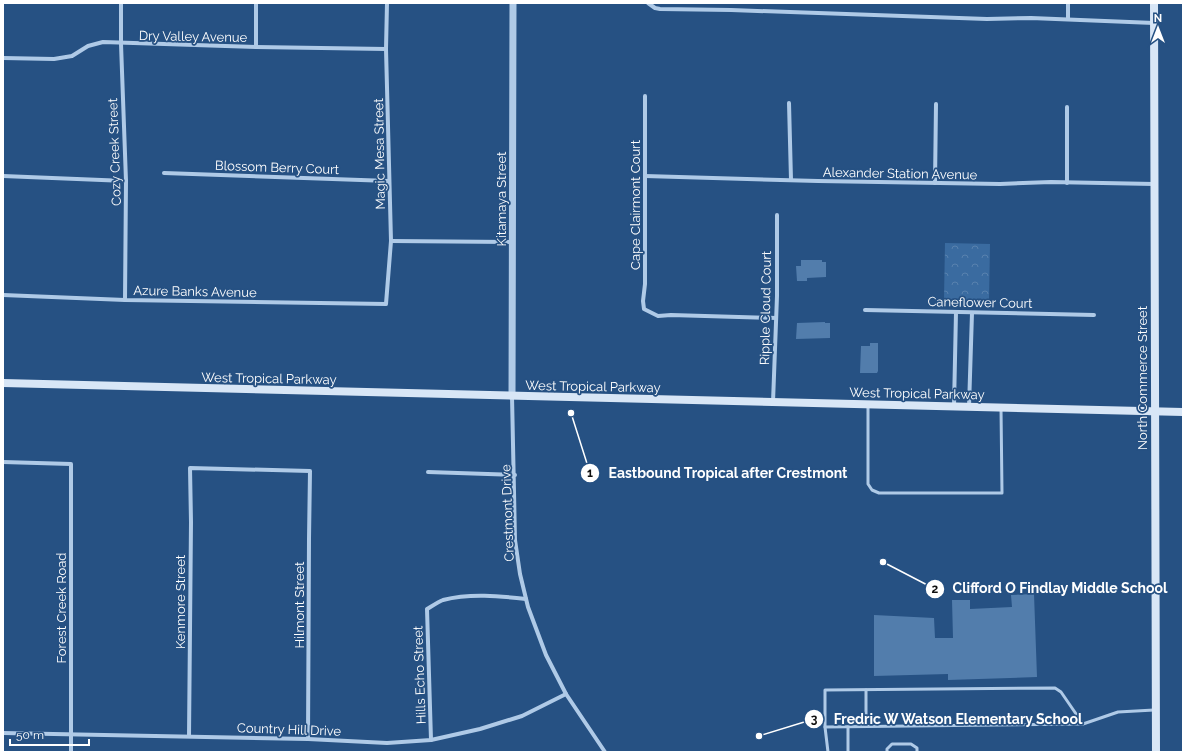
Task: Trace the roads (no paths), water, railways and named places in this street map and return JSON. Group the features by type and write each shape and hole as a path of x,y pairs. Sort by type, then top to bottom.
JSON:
{"main road":[{"name":"North Commerce Street","path":"1154,3 1156,752"},
{"name":"West Tropical Parkway","path":"3,383 1183,412"}],"street":[{"name":"Cozy Creek Street","path":"121,3 126,181 125,300"},
{"path":"256,3 256,47"},
{"name":"Magic Mesa Street","path":"386,304 391,241 386,49 387,3"},
{"name":"Kitamaya Street","path":"512,396 513,3"},
{"path":"648,3 655,8 660,9 987,19 1068,19 1154,23"},
{"path":"1068,3 1068,19"},
{"name":"Dry Valley Avenue","path":"3,58 54,59 72,56 88,46 103,42 121,44 386,49"},
{"name":"Cape Clairmont Court","path":"645,96 644,309 658,316 776,318"},
{"path":"789,103 791,180"},
{"path":"936,104 936,183"},
{"path":"1066,183 1067,107"},
{"name":"Blossom Berry Court","path":"164,173 389,181"},
{"path":"3,176 126,181"},
{"name":"Alexander Station Avenue","path":"645,176 936,183 1000,184 1051,182 1154,184"},
{"name":"Ripple Cloud Court","path":"773,402 777,296 777,215"},
{"path":"391,241 513,242"},
{"name":"Azure Banks Avenue","path":"3,295 125,300 386,304"},
{"name":"Caneflower Court","path":"865,310 1094,315"},
{"path":"954,406 956,312"},
{"path":"969,407 972,313"},
{"name":"Crestmont Drive","path":"512,396 516,540 520,574 526,598 546,655 566,694 605,752"},
{"name":"Forest Creek Road","path":"3,462 71,464 72,752"},
{"name":"Kenmore Street","path":"189,736 191,522 190,468 310,471"},
{"name":"Hilmont Street","path":"308,739 310,471"},
{"path":"428,472 515,475"},
{"name":"Hills Echo Street","path":"431,740 426,609 442,601 459,598 502,596 526,598"},
{"name":"Country Hill Drive","path":"3,733 189,736 387,742 431,740 480,729 522,716 566,694"}],"lane":[{"path":"868,404 868,484 872,490 879,493 1002,493 1001,408"},
{"path":"828,752 825,727 825,690 1054,688 1061,692 1083,724"},
{"path":"866,690 866,726"},
{"path":"825,727 1083,724 1118,712 1156,709"},
{"path":"848,727 848,752"},
{"path":"887,752 887,749 892,744 911,744 917,748 917,752"}],"place":[{"name":"Eastbound Tropical after Crestmont","path":"571,413"},
{"name":"Clifford O Findlay Middle School","path":"883,562"},
{"name":"Fredric W Watson Elementary School","path":"759,736"}]}
